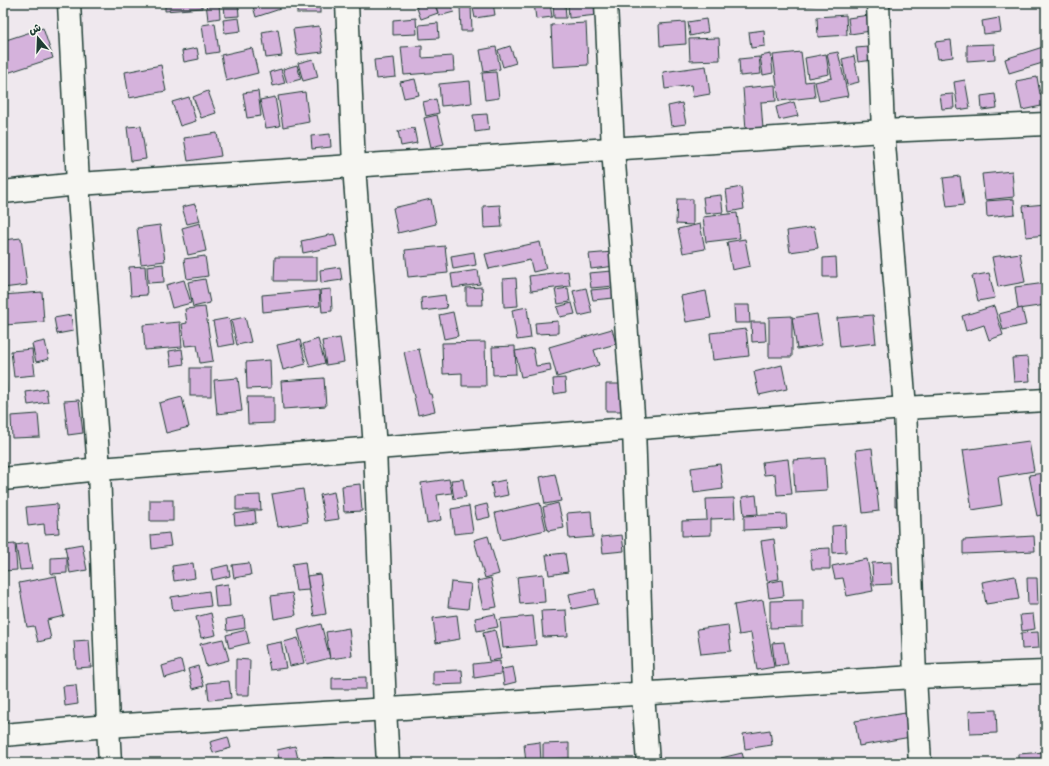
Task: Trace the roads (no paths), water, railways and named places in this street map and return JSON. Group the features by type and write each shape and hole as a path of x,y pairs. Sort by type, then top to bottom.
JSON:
{"street":[{"path":"69,3 78,184 99,469 110,763"},
{"path":"346,3 354,166 375,448 388,763"},
{"path":"606,3 613,149 634,428 643,694 648,763"},
{"path":"878,3 884,131 905,408 915,677 920,763"},
{"path":"3,192 78,184 884,131 1046,124"},
{"path":"3,479 99,469 634,428 905,408 1046,400"},
{"path":"3,735 108,726 385,709 915,677 1046,672"}]}
